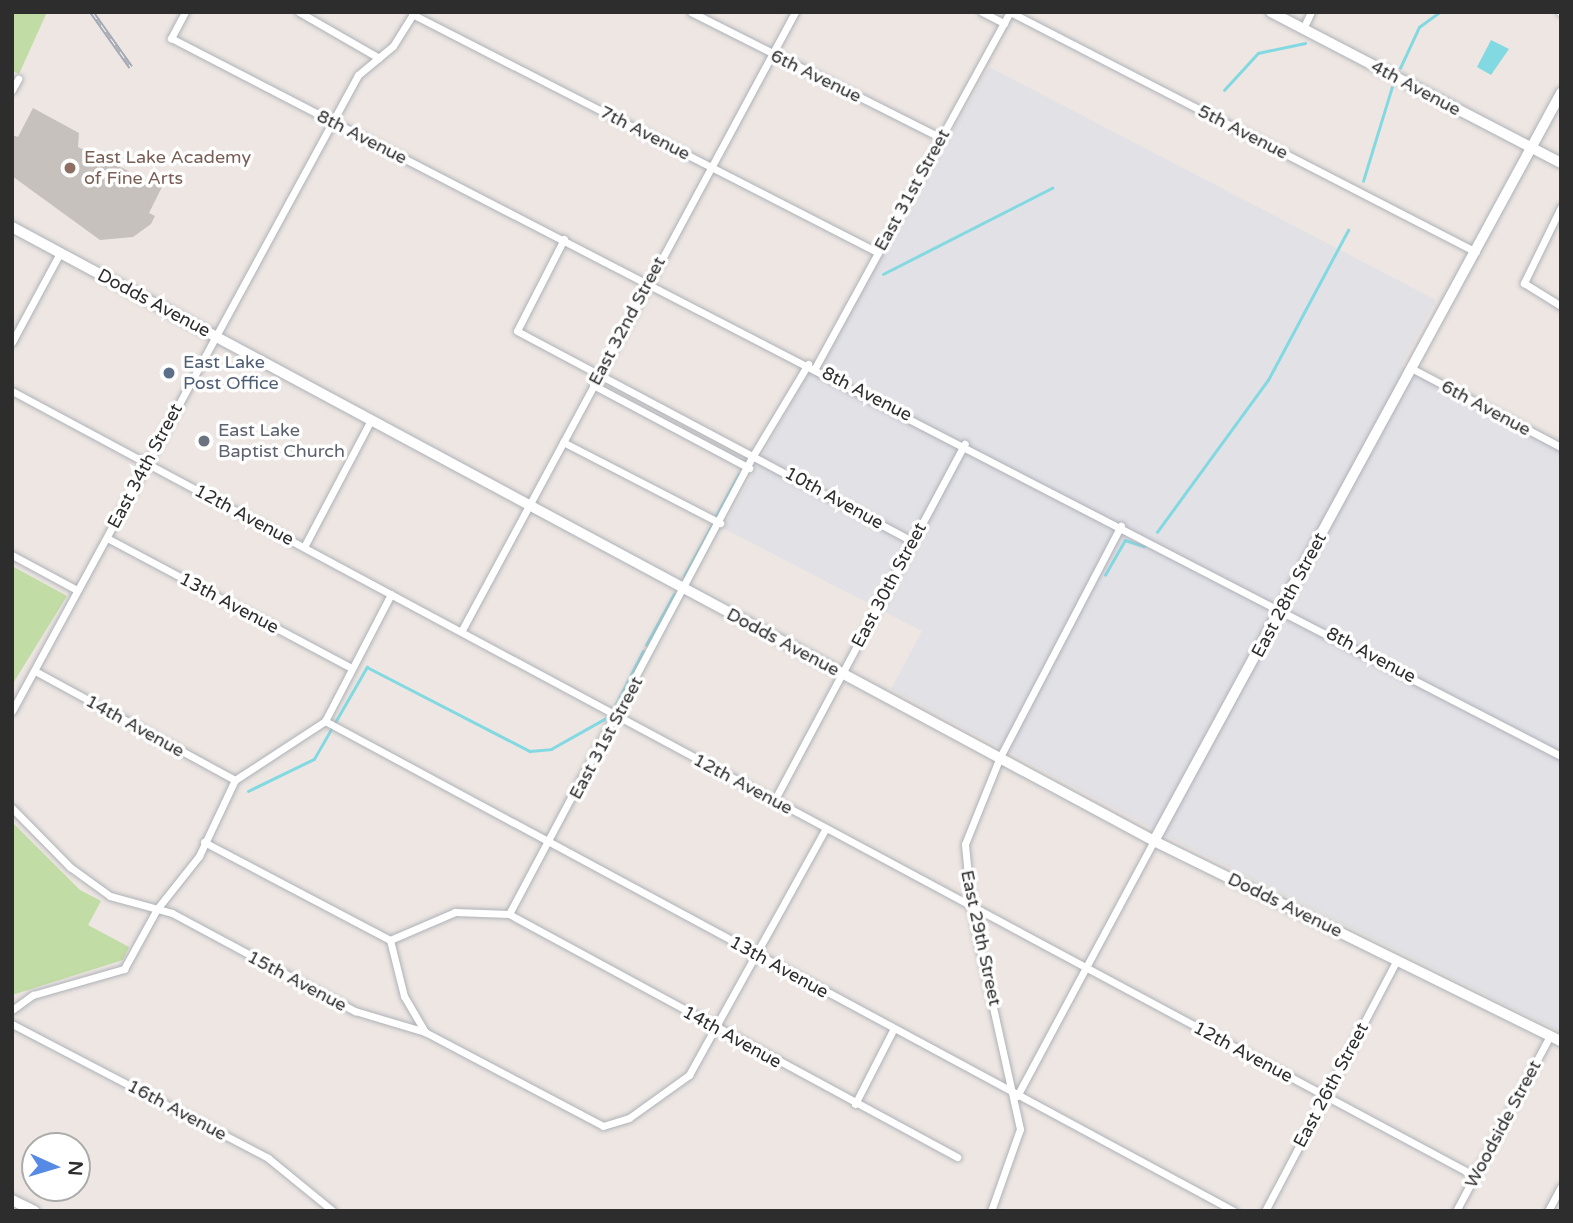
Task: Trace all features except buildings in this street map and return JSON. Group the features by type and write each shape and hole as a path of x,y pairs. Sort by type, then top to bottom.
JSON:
{"street":[{"name":"8th Avenue","path":"185,12 171,38 965,444 1561,756"},
{"path":"299,12 379,58"},
{"name":"6th Avenue","path":"691,12 942,138"},
{"name":"East 32nd Street","path":"462,631 794,12"},
{"path":"982,12 1004,23"},
{"name":"East 31st Street","path":"509,914 550,843 757,455 877,252 1010,12"},
{"name":"5th Avenue","path":"1010,12 1476,252"},
{"name":"4th Avenue","path":"1271,12 1561,163"},
{"path":"1303,29 1311,12"},
{"name":"East 34th Street","path":"12,711 358,75 379,58 413,13"},
{"name":"7th Avenue","path":"413,13 877,252"},
{"path":"12,90 18,79"},
{"name":"East 28th Street","path":"1017,1096 1561,93"},
{"path":"1561,207 1524,283 1561,306"},
{"name":"Dodds Avenue","path":"12,227 1154,841 1556,1039"},
{"path":"564,239 517,331 598,374"},
{"path":"12,342 60,253"},
{"name":"6th Avenue","path":"1411,368 1561,447"},
{"name":"10th Avenue","path":"598,374 757,455 912,541"},
{"path":"593,385 750,468"},
{"name":"12th Avenue","path":"12,391 462,631 971,908 1475,1176"},
{"path":"304,547 371,420"},
{"path":"563,442 720,523"},
{"name":"East 30th Street","path":"774,801 965,444"},
{"name":"East 29th Street","path":"990,1211 1015,1159 1017,1096 971,908 965,844 1000,757 1121,526"},
{"name":"13th Avenue","path":"107,538 351,668"},
{"path":"12,555 77,590"},
{"path":"12,1010 33,995 124,969 157,909 204,842 235,780 325,721 391,594"},
{"name":"14th Avenue","path":"35,671 235,780"},
{"name":"13th Avenue","path":"325,721 893,1030 1234,1211"},
{"name":"15th Avenue","path":"12,808 70,867 110,896 157,909 355,1012 425,1031 603,1126 629,1118 689,1076 718,1030"},
{"path":"718,1030 826,828"},
{"path":"204,842 390,940 404,996 425,1031"},
{"path":"390,940 455,912 509,914"},
{"name":"14th Avenue","path":"509,914 718,1030 957,1157"},
{"name":"East 26th Street","path":"1265,1211 1397,960"},
{"name":"16th Avenue","path":"12,1024 268,1158 333,1211"},
{"path":"855,1104 893,1030"},
{"name":"Woodside Street","path":"1456,1211 1556,1039"},
{"path":"1548,1211 1560,1189"},
{"path":"12,1200 35,1211"}],"shaded area":[{"path":"989,67 1436,300 1401,366 1561,451 1561,1032 1168,837 891,689 922,631 723,528 809,370 816,373 823,362"}],"green space":[{"path":"12,12 47,12 19,74 12,71"},
{"path":"12,566 67,596 12,685"},
{"path":"12,822 80,890 101,901 88,925 129,947 123,960 12,995"}],"water":[{"path":"1491,40 1509,49 1491,75 1477,67"}],"waterway":[{"path":"1400,68 1419,27 1440,12"},
{"path":"1224,90 1258,53 1305,43"},
{"path":"1363,181 1392,87"},
{"path":"883,274 1052,188"},
{"path":"1157,532 1268,380 1348,230"},
{"path":"716,516 739,474"},
{"path":"684,576 712,525"},
{"path":"1105,575 1125,540 1144,546"},
{"path":"646,645 674,594"},
{"path":"616,704 643,651"},
{"path":"248,791 314,759 367,667 530,751 551,749 608,717"}],"railway":[{"path":"92,12 131,67"}],"place":[{"name":"East Lake Academy of Fine Arts","path":"70,168"},
{"name":"East Lake Post Office","path":"169,373"},
{"name":"East Lake Baptist Church","path":"204,441"}]}
